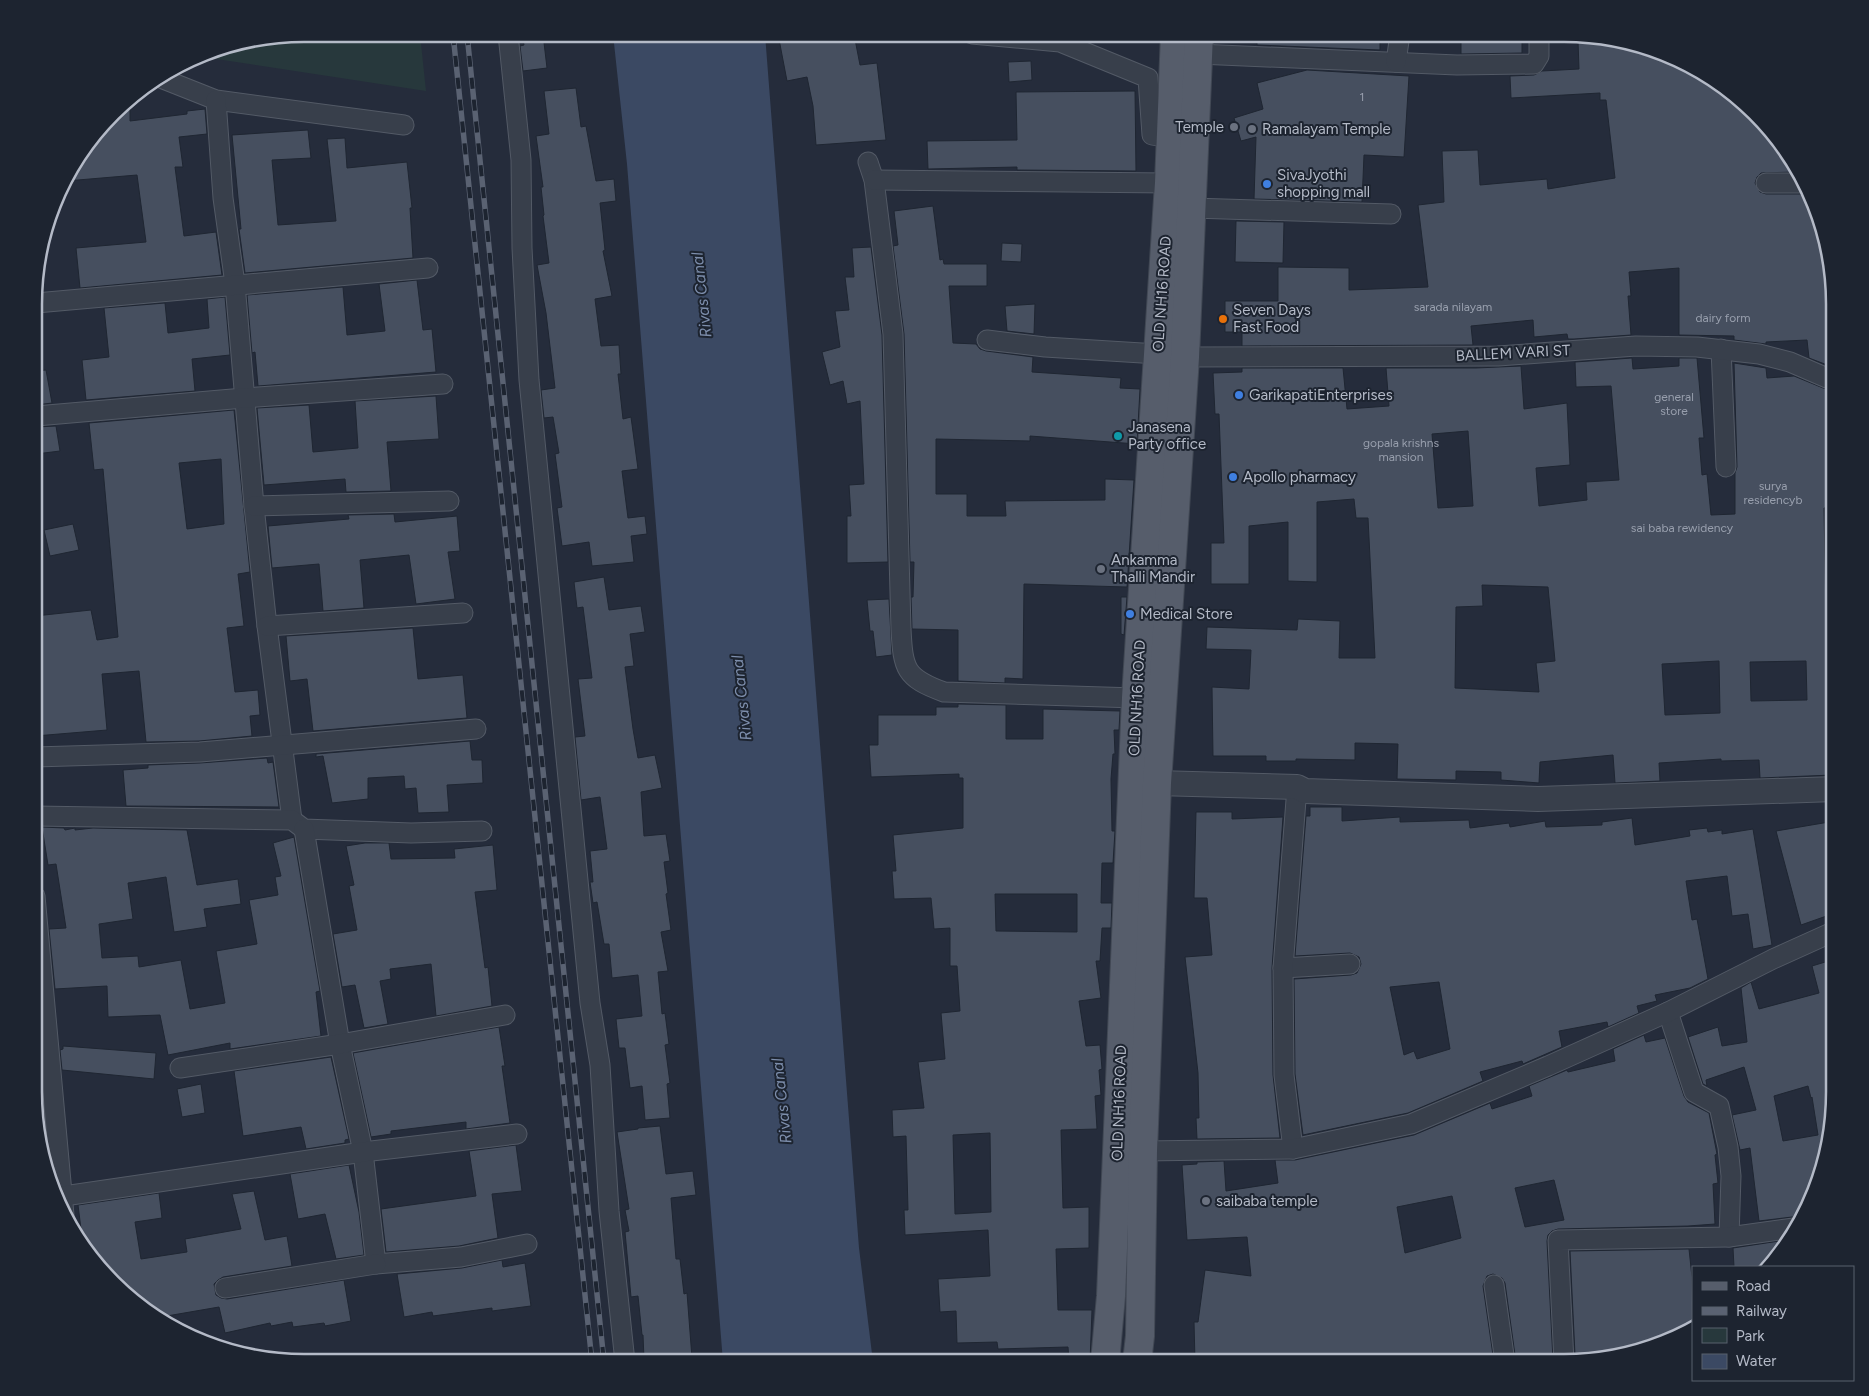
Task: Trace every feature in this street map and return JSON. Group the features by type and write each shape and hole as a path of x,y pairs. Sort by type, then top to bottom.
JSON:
{"main road":[{"name":"OLD NH16 ROAD","path":"1106,1354 1111,1296 1136,698 1169,183 1175,42"},
{"name":"OLD NH16 ROAD","path":"1138,1354 1140,1336 1143,1151 1157,783 1186,357 1199,44"}],"street":[{"path":"509,42 521,160 522,248 529,380 590,1003 600,1065 609,1211 624,1354"},
{"path":"1060,42 1148,78 1152,135 1171,138"},
{"path":"1396,62 1399,42"},
{"path":"1199,44 1396,62 1482,66 1534,64 1540,56 1539,42"},
{"path":"169,81 216,100 404,125"},
{"path":"216,100 223,198 235,284 254,506 282,744 340,1044 363,1152 376,1264"},
{"path":"868,162 874,180 893,334 902,652 910,674 922,684 944,692 1136,698"},
{"path":"874,180 1169,183"},
{"path":"1766,183 1796,183"},
{"path":"1192,208 1391,214"},
{"path":"43,302 428,268"},
{"path":"987,340 1045,347 1158,354"},
{"name":"BALLEM VARI ST","path":"1186,357 1498,356 1636,346 1697,347 1758,354 1790,362 1826,378"},
{"path":"1721,349 1726,467"},
{"path":"43,415 244,398 444,384"},
{"path":"254,506 449,501"},
{"path":"267,626 463,613"},
{"path":"43,757 200,752 476,729"},
{"path":"1157,783 1297,787 1304,791 1538,800 1826,789"},
{"path":"1293,1149 1284,1075 1283,968 1297,787"},
{"path":"43,816 298,825 411,833 482,831"},
{"path":"1143,1151 1293,1149 1410,1124 1548,1066 1668,1012 1773,959 1826,935"},
{"path":"1283,968 1350,964"},
{"path":"43,981 63,1194"},
{"path":"1668,1012 1694,1092 1719,1106 1728,1147 1731,1176 1730,1236"},
{"path":"180,1068 340,1044 505,1016"},
{"path":"69,1204 363,1152 517,1134"},
{"path":"1564,1354 1558,1240 1730,1236 1787,1229"},
{"path":"226,1288 376,1264 461,1258 527,1244"},
{"path":"1494,1284 1504,1354"}],"green space":[{"path":"421,42 426,91 213,59 237,51 288,43"}],"water":[{"name":"Rivas Canal","path":"614,42 766,42 859,1248 872,1354 722,1354 627,164"}],"building":[{"path":"523,42 544,42 547,68 523,71 520,46 524,45"},
{"path":"780,42 856,42 860,65 877,63 886,140 816,145 813,106 807,77 787,81"},
{"path":"1257,42 1380,42 1380,50 1257,45"},
{"path":"1461,42 1522,42 1522,53 1461,54"},
{"path":"1578,43 1632,51 1665,62 1695,78 1724,97 1750,119 1772,145 1790,172 1761,173 1755,183 1760,192 1766,194 1802,194 1807,204 1818,237 1824,270 1826,288 1826,365 1809,358 1807,340 1766,342 1766,344 1734,340 1734,336 1679,335 1679,268 1629,272 1631,296 1628,296 1631,335 1574,339 1568,339 1567,334 1534,337 1533,320 1471,326 1473,345 1242,346 1242,332 1225,332 1225,301 1278,301 1278,267 1349,268 1349,290 1428,287 1418,205 1444,202 1442,151 1478,150 1480,185 1547,179 1548,189 1615,178 1606,100 1600,100 1600,93 1511,98 1510,76 1534,75 1542,71 1579,69"},
{"path":"1031,61 1032,80 1009,82 1008,62"},
{"path":"1307,70 1409,76 1404,157 1364,155 1362,202 1254,199 1256,137 1241,141 1234,118 1263,109 1257,83"},
{"path":"576,88 581,127 586,126 596,181 614,179 616,201 600,203 605,250 603,251 612,296 595,299 601,346 619,345 621,374 618,374 623,419 631,417 638,469 622,471 628,518 645,516 647,534 631,536 634,562 592,566 589,542 562,546 557,508 562,507 555,454 559,453 553,417 544,418 541,390 555,388 546,313 537,265 549,263 543,216 541,187 543,187 536,136 549,134 544,91"},
{"path":"1135,91 1136,171 1017,170 1017,167 928,169 927,141 1017,140 1016,92"},
{"path":"205,109 207,134 179,137 183,167 175,167 184,236 216,232 222,275 80,288 76,248 146,242 137,175 75,180 97,145 119,119 130,110 130,121 187,114 187,111"},
{"path":"308,130 311,158 272,160 278,225 336,221 327,139 345,138 347,168 407,162 412,208 410,208 413,258 245,273 239,229 241,229 232,135"},
{"path":"933,206 940,260 943,259 944,264 987,264 987,286 949,286 953,343 976,344 980,349 986,351 1033,357 1032,372 1121,378 1120,388 1140,389 1137,444 1030,436 1030,441 936,439 936,494 967,494 967,516 1006,516 1005,501 1105,500 1105,479 1134,480 1127,587 1024,584 1023,679 1005,678 1005,683 958,681 958,630 912,629 911,597 913,597 914,562 910,562 904,334 893,246 898,245 894,211"},
{"path":"1236,221 1284,222 1283,263 1235,262"},
{"path":"1002,243 1022,244 1021,262 1001,261"},
{"path":"871,247 882,335 888,562 847,563 847,516 851,516 849,485 864,484 860,401 847,404 843,381 830,385 822,352 840,347 835,311 849,310 845,277 854,277 852,248"},
{"path":"417,280 423,330 432,329 436,372 258,386 255,352 252,353 247,295 343,287 347,335 385,331 379,284"},
{"path":"225,297 230,355 192,359 195,391 86,400 82,360 109,357 104,308 165,303 168,333 209,328 207,299"},
{"path":"1035,304 1034,334 1007,331 1005,306"},
{"path":"1632,358 1633,369 1679,366 1679,358 1697,358 1704,438 1699,438 1702,475 1707,474 1711,515 1735,514 1735,473 1737,467 1734,363 1766,368 1767,378 1794,376 1826,389 1826,508 1824,508 1826,775 1760,778 1759,760 1721,761 1721,759 1659,763 1660,781 1615,783 1613,755 1540,762 1539,783 1501,780 1501,772 1456,771 1456,780 1397,779 1398,744 1355,743 1355,760 1296,759 1296,761 1266,761 1266,756 1213,756 1212,687 1249,689 1251,650 1206,649 1207,627 1297,630 1298,619 1340,621 1339,658 1375,658 1368,518 1356,518 1354,499 1317,502 1317,582 1288,581 1288,522 1249,526 1249,584 1211,584 1211,543 1224,543 1219,414 1215,414 1213,373 1242,372 1242,368 1343,368 1347,409 1389,406 1386,368 1521,366 1524,409 1567,403 1570,465 1536,468 1539,506 1587,500 1586,482 1619,480 1611,386 1576,387 1575,362","holes":["1468,431 1473,506 1438,508 1432,434","1482,585 1548,587 1555,661 1536,663 1539,692 1455,688 1456,607 1483,606","1719,661 1720,713 1665,715 1662,664","1806,661 1807,700 1751,701 1750,662"]},
{"path":"43,370 46,370 52,403 43,404"},
{"path":"436,396 439,439 387,442 391,491 346,492 345,479 264,485 257,408 309,405 313,452 358,448 355,401"},
{"path":"234,410 250,572 238,574 244,626 227,628 235,692 258,690 260,715 250,716 252,736 199,741 146,742 139,671 102,674 107,730 43,735 43,615 91,610 97,640 118,637 103,469 94,470 89,423","holes":["221,459 224,524 187,529 179,463"]},
{"path":"56,426 60,451 43,453 43,427"},
{"path":"394,514 395,522 457,516 460,551 448,552 455,599 416,604 409,555 360,560 364,608 323,611 319,564 272,568 268,526 349,519 348,515"},
{"path":"73,524 79,550 50,556 44,530"},
{"path":"604,577 609,610 641,606 645,632 630,634 634,666 625,667 638,758 655,755 662,788 641,792 644,836 666,834 670,861 664,862 671,930 661,932 668,971 658,972 662,1014 665,1013 669,1044 665,1045 670,1083 667,1084 670,1118 645,1120 642,1086 630,1088 625,1048 619,1048 616,1019 642,1016 638,975 612,978 609,944 604,944 597,902 593,903 590,882 593,882 590,851 607,849 600,797 581,800 575,737 585,736 578,679 592,678 583,607 577,608 574,582"},
{"path":"1121,597 1127,597 1124,635 1121,634"},
{"path":"889,599 892,655 876,657 873,631 870,631 867,600"},
{"path":"413,628 418,679 463,675 467,718 313,731 307,679 290,681 286,636"},
{"path":"958,704 1006,705 1006,739 1043,739 1043,709 1120,711 1119,730 1114,730 1115,754 1113,754 1111,779 1112,831 1115,831 1113,863 1102,863 1101,903 1112,903 1111,928 1102,928 1100,961 1096,961 1101,998 1079,1001 1086,1046 1100,1045 1102,1069 1099,1070 1101,1095 1095,1096 1097,1129 1061,1130 1063,1208 1089,1207 1089,1248 1056,1249 1058,1310 1092,1310 1090,1354 1068,1354 1068,1347 998,1349 997,1342 957,1343 956,1311 940,1312 938,1279 990,1276 988,1230 905,1235 904,1210 908,1210 906,1136 893,1137 892,1110 924,1108 918,1062 945,1059 941,1013 960,1011 957,966 950,966 950,928 934,929 931,898 894,899 892,871 896,871 893,835 963,828 963,778 959,778 959,774 871,777 869,745 878,745 878,715 936,715 936,707 958,707","holes":["995,894 1077,894 1077,932 996,931","990,1133 991,1212 955,1214 953,1135"]},
{"path":"470,741 472,760 482,760 483,783 447,785 449,812 418,813 416,788 405,789 404,776 368,778 368,799 332,803 323,756 316,757 316,754"},
{"path":"267,758 268,763 273,762 279,807 126,806 123,770 148,768 148,765"},
{"path":"1310,807 1342,807 1342,821 1400,817 1400,822 1469,820 1470,828 1509,823 1510,827 1545,821 1546,827 1602,825 1602,822 1632,818 1635,845 1690,836 1689,830 1707,828 1708,832 1722,830 1722,834 1753,829 1772,945 1753,949 1748,914 1732,916 1727,876 1686,881 1692,920 1697,919 1708,979 1690,988 1655,995 1657,1001 1637,1006 1639,1013 1608,1027 1607,1022 1559,1031 1562,1047 1523,1064 1522,1061 1480,1072 1483,1081 1408,1113 1303,1135 1295,1074 1294,979 1351,975 1357,973 1361,964 1359,957 1350,953 1295,956 1306,816 1310,816","holes":["1439,982 1450,1049 1417,1059 1414,1051 1404,1055 1390,987"]},
{"path":"1196,812 1232,812 1232,819 1283,817 1272,968 1273,1075 1280,1138 1197,1139 1196,1118 1199,1118 1198,1073 1185,957 1212,955 1207,898 1194,898"},
{"path":"1826,823 1826,916 1801,925 1776,831"},
{"path":"43,827 64,828 65,830 93,828 187,830 197,885 238,879 241,904 204,909 207,927 174,932 166,877 128,883 133,919 99,924 102,958 138,956 139,967 181,960 190,1009 225,1003 216,951 257,944 249,900 278,895 275,877 281,876 273,843 294,837 320,991 316,992 321,1036 230,1049 230,1043 168,1055 160,1015 108,1017 107,986 55,989 49,929 66,928 56,864 48,865"},
{"path":"365,843 389,843 391,859 455,858 454,849 493,845 497,890 475,892 485,968 488,967 492,1006 436,1016 431,964 390,969 391,979 380,981 388,1024 364,1028 355,985 342,987 333,934 357,930 349,886 354,885 346,846"},
{"path":"1826,962 1826,1108 1817,1161 1807,1192 1793,1217 1759,1221 1750,1148 1740,1150 1732,1115 1756,1110 1744,1067 1706,1080 1707,1086 1703,1084 1688,1037 1718,1027 1722,1046 1747,1042 1741,988 1751,982 1759,1009 1819,993 1812,966","holes":["1808,1086 1812,1097 1818,1135 1783,1141 1774,1096"]},
{"path":"499,1027 505,1066 502,1066 510,1123 466,1129 466,1122 391,1131 391,1134 371,1137 353,1053"},
{"path":"1644,1035 1646,1042 1665,1038 1684,1096 1688,1102 1709,1113 1717,1154 1715,1155 1718,1183 1713,1184 1715,1224 1558,1229 1552,1231 1548,1235 1547,1241 1553,1354 1515,1354 1505,1283 1502,1278 1493,1274 1487,1276 1483,1286 1493,1354 1195,1354 1194,1322 1198,1322 1205,1270 1251,1276 1247,1237 1187,1240 1182,1165 1197,1164 1197,1162 1224,1161 1226,1191 1278,1183 1275,1160 1295,1160 1414,1135 1490,1103 1492,1109 1532,1096 1529,1086 1567,1070 1568,1072 1615,1061 1613,1049","holes":["1554,1180 1564,1220 1525,1227 1515,1188","1452,1196 1461,1238 1405,1253 1397,1207"]},
{"path":"63,1046 156,1053 154,1079 62,1070 60,1050 63,1049"},
{"path":"331,1057 349,1139 345,1140 345,1143 306,1149 301,1127 243,1136 234,1071"},
{"path":"201,1084 205,1113 182,1117 177,1089"},
{"path":"660,1126 666,1174 693,1171 696,1195 671,1198 676,1259 680,1259 684,1294 687,1293 692,1354 644,1354 638,1296 631,1297 625,1232 629,1231 625,1210 629,1209 617,1132"},
{"path":"516,1145 522,1191 492,1194 498,1238 459,1246 386,1252 381,1209 476,1196 469,1151"},
{"path":"349,1165 359,1212 364,1255 336,1259 325,1214 298,1219 290,1174"},
{"path":"254,1191 265,1240 287,1236 292,1266 223,1277 214,1284 216,1295 227,1299 344,1280 351,1321 325,1326 324,1323 293,1327 292,1322 271,1326 270,1323 225,1333 219,1307 170,1315 145,1299 119,1277 97,1251 81,1226 78,1205 159,1193 162,1218 135,1222 141,1259 187,1252 185,1239 241,1229 232,1194"},
{"path":"1779,1241 1759,1266 1734,1266 1733,1248"},
{"path":"1689,1249 1692,1277 1692,1320 1665,1334 1632,1345 1575,1353 1570,1251"},
{"path":"502,1260 503,1267 525,1263 531,1306 492,1311 492,1308 433,1316 432,1312 404,1317 397,1274 462,1268"}],"railway":[{"path":"454,42 591,1354"},
{"path":"468,42 603,1354"}],"place":[{"name":"Temple","path":"1234,127"},
{"name":"Ramalayam Temple","path":"1252,129"},
{"name":"SivaJyothi shopping mall","path":"1267,184"},
{"name":"Seven Days Fast Food","path":"1223,319"},
{"name":"GarikapatiEnterprises","path":"1239,395"},
{"name":"Janasena Party office","path":"1118,436"},
{"name":"Apollo pharmacy","path":"1233,477"},
{"name":"Ankamma Thalli Mandir","path":"1101,569"},
{"name":"Medical Store","path":"1130,614"},
{"name":"saibaba temple","path":"1206,1201"}]}
